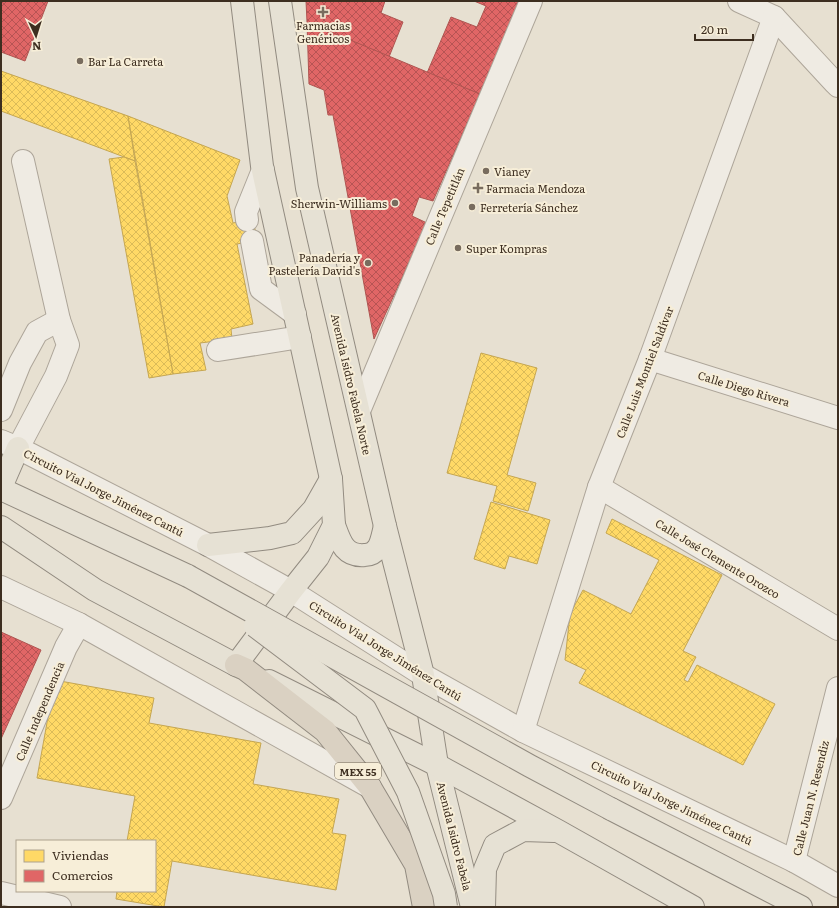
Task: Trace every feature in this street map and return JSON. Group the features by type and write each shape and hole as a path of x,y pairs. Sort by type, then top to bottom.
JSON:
{"highway":[{"name":"MEX 55","path":"240,667 325,731 370,787 416,865 424,907"}],"main road":[{"path":"242,1 263,170 331,479 334,525 341,544 347,551 360,556 368,555 374,552 379,546 385,526"},
{"name":"Avenida Isidro Fabela Norte","path":"280,1 307,188 385,526 423,675 437,765"},
{"path":"10,444 1,488 188,576 530,766 801,907"},
{"path":"208,545 292,534 314,509 331,479"},
{"path":"240,667 291,591 318,557 334,525"},
{"path":"1,527 95,590 240,667 437,765 693,907"},
{"path":"188,576 365,709 408,792 444,894 446,907"},
{"name":"Avenida Isidro Fabela","path":"437,765 472,907"},
{"path":"484,907 486,869 495,845 524,830 558,831"}],"street":[{"name":"Calle Tepetitlán","path":"359,411 531,1"},
{"path":"739,1 774,17 838,86"},
{"name":"Calle Luis Montiel Saldívar","path":"523,731 599,487 650,359 774,17"},
{"path":"10,444 56,376 68,346 59,320 23,161"},
{"path":"247,220 246,212 263,170"},
{"path":"252,241 261,289 295,314"},
{"path":"1,410 20,363 37,332 59,320"},
{"path":"218,350 300,337"},
{"name":"Calle Diego Rivera","path":"650,359 838,418"},
{"name":"Circuito Vial Jorge Jiménez Cantú","path":"10,444 208,545 291,591 423,675 523,731 794,861 838,886"},
{"name":"Calle José Clemente Orozco","path":"599,487 838,630"},
{"path":"1,587 79,624 370,787"},
{"name":"Calle Independencia","path":"1,798 66,647 79,624"},
{"name":"Calle Juan N. Resendiz","path":"794,861 838,688"},
{"path":"1,893 60,907"}],"building: Viviendas":[{"path":"1,71 128,116 135,161 1,111"},
{"path":"128,116 240,160 227,196 233,223 253,219 257,240 237,244 253,324 231,329 232,339 200,343 206,370 173,374"},
{"path":"124,157 135,161 173,374 149,378 109,159"},
{"path":"481,353 537,368 507,475 536,483 528,511 493,501 497,486 447,473"},
{"path":"491,502 550,520 537,564 509,556 505,569 474,559"},
{"path":"612,519 722,575 683,651 696,657 684,680 688,682 697,665 775,704 743,765 579,683 586,670 565,660 570,614 583,590 631,614 659,560 606,533"},
{"path":"60,681 154,698 149,723 261,743 253,784 339,799 332,833 346,835 336,890 172,861 164,907 116,899 117,892 156,892 156,840 127,840 135,796 37,778 50,706"}],"building: Comercios":[{"path":"1,1 48,1 25,61 1,52"},
{"path":"306,1 385,1 381,13 403,22 389,57 307,22"},
{"path":"474,1 521,1 480,94 427,73 451,17 477,27 486,6"},
{"path":"307,22 480,94 433,201 419,197 412,216 427,223 374,339 333,115 328,115 324,90 309,84"},
{"path":"1,632 41,650 1,739"}],"place":[{"name":"Farmacias Genéricos","path":"323,12"},
{"name":"Bar La Carreta","path":"80,61"},
{"name":"Vianey","path":"486,171"},
{"name":"Farmacia Mendoza","path":"478,188"},
{"name":"Sherwin-Williams","path":"395,203"},
{"name":"Ferretería Sánchez","path":"472,207"},
{"name":"Super Kompras","path":"458,248"},
{"name":"Panadería y Pastelería David's","path":"368,263"}]}
